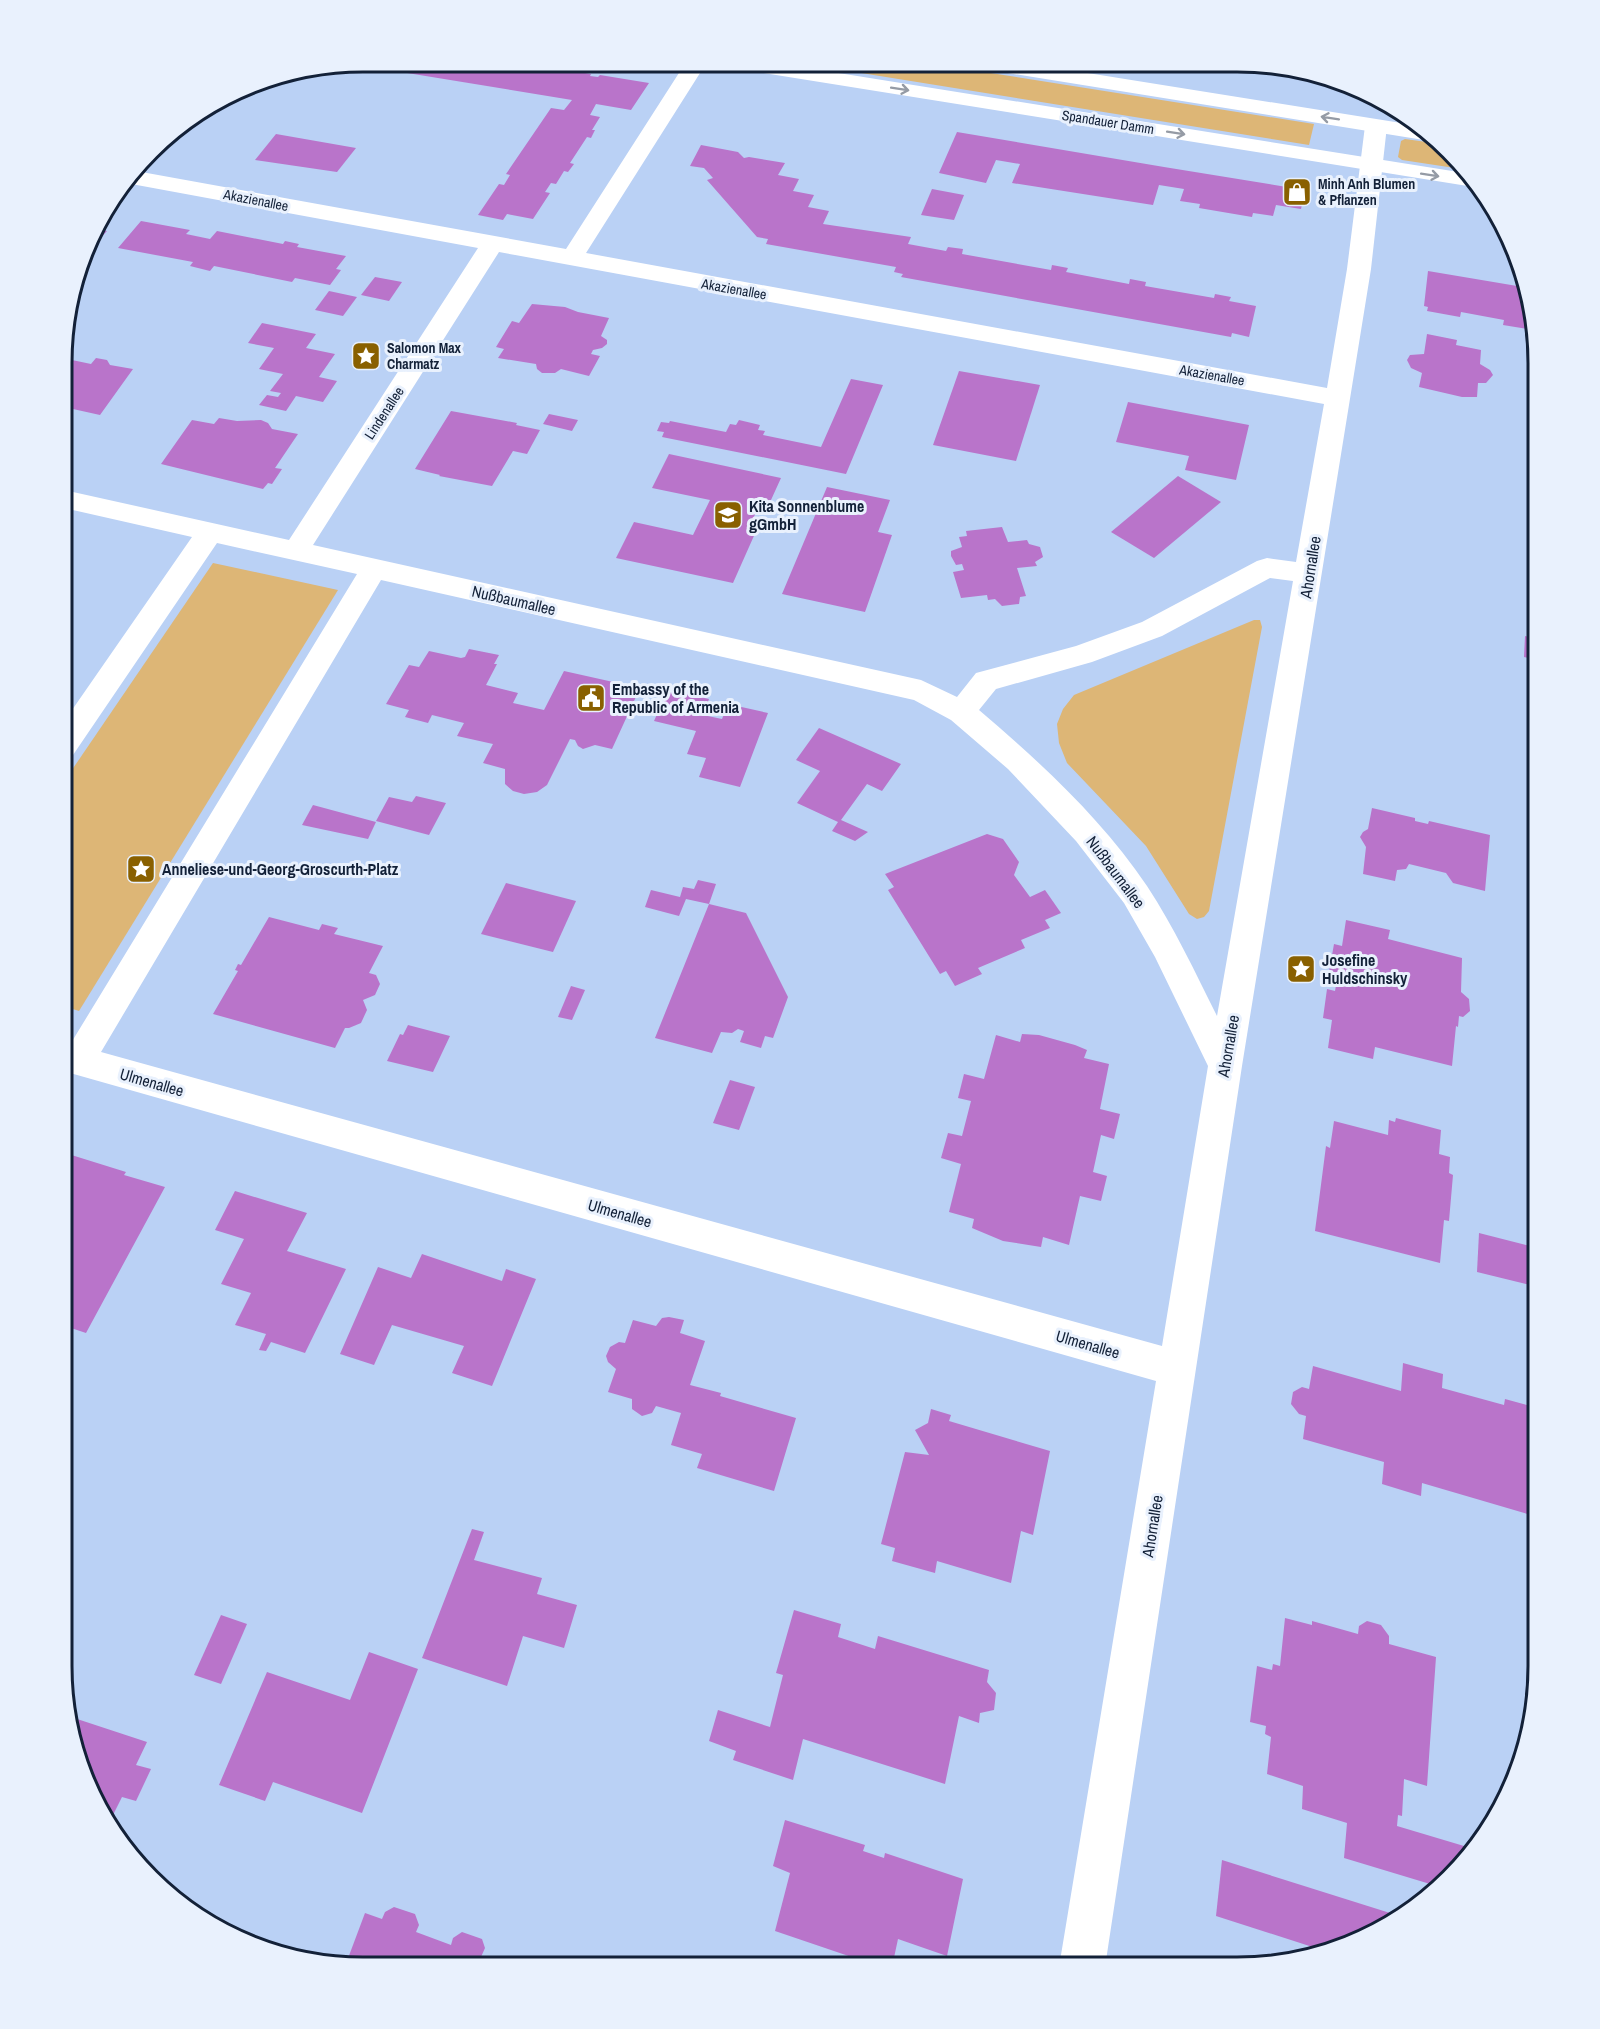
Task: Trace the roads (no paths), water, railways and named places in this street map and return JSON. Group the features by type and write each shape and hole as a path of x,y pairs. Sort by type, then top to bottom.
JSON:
{"street":[{"path":"571,259 691,72"},
{"name":"Spandauer Damm","path":"795,72 1463,180"},
{"path":"1039,72 1413,132"},
{"name":"Ahornallee","path":"1084,1957 1225,1066 1359,269 1376,126"},
{"name":"Akazienallee","path":"138,178 1337,398"},
{"name":"Lindenallee","path":"296,551 492,244"},
{"name":"Nußbaumallee","path":"72,501 921,691 961,712 1019,761 1087,832 1135,894 1167,948 1225,1066"},
{"path":"72,734 210,532"},
{"path":"961,712 986,681 1082,655 1152,629 1267,568 1309,574"},
{"path":"72,1056 374,569"},
{"name":"Ulmenallee","path":"72,1058 1178,1370"}],"place":[{"name":"Minh Anh Blumen & Pflanzen","path":"1297,192"},
{"name":"Salomon Max Charmatz","path":"366,356"},
{"name":"Kita Sonnenblume gGmbH","path":"728,515"},
{"name":"Embassy of the Republic of Armenia","path":"591,698"},
{"name":"Anneliese-und-Georg-Groscurth-Platz","path":"141,869"},
{"name":"Josefine Huldschinsky","path":"1301,969"}]}
